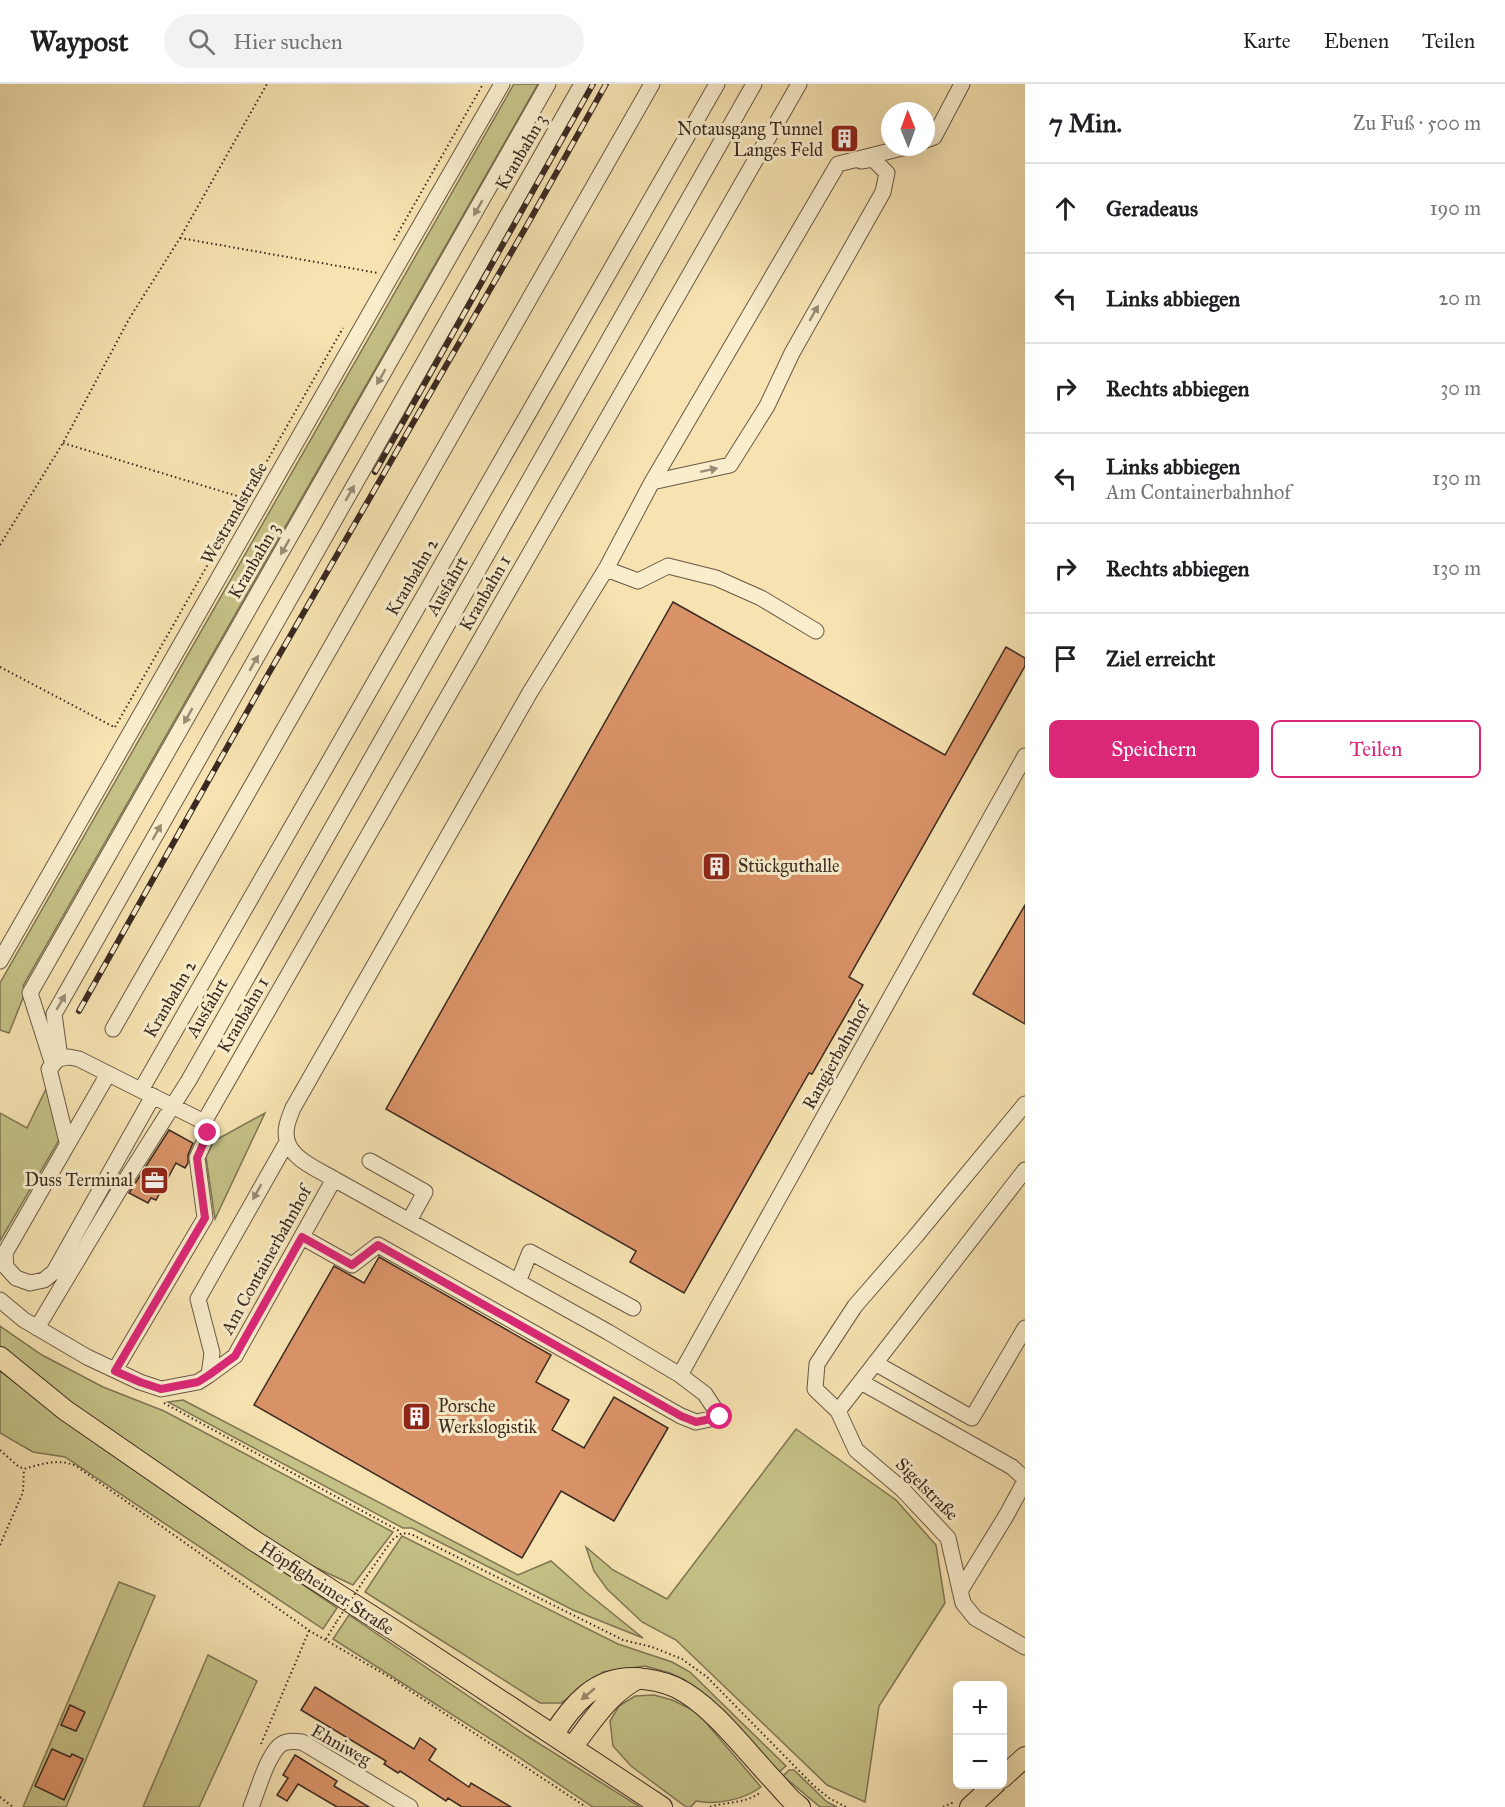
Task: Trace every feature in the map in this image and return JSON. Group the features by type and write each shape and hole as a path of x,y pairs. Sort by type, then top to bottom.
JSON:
{"main road":[{"name":"Höpfigheimer Straße","path":"0,1357 65,1410 233,1526 662,1807"},
{"path":"553,1735 573,1707 607,1681 622,1678 657,1681 674,1687 699,1702 800,1807"},
{"path":"572,1748 613,1697 624,1686 639,1678"},
{"path":"1007,1774 1024,1761"},
{"path":"970,1807 990,1789"}],"street":[{"name":"Westrandstraße","path":"0,962 502,84"},
{"name":"Kranbahn 3","path":"56,1061 30,993 548,84"},
{"name":"Kranbahn 3","path":"56,1061 54,1014 582,84"},
{"path":"113,1029 652,84"},
{"name":"Kranbahn 2","path":"67,1142 5,1253 6,1268 16,1278 30,1283 44,1280 54,1272 147,1093 717,84"},
{"name":"Ausfahrt","path":"172,1106 754,84"},
{"name":"Kranbahn 1","path":"204,1122 799,84"},
{"path":"935,135 962,84"},
{"path":"302,1237 352,1265 378,1245 681,1416 696,1422 720,1417 705,1394 680,1375 608,1332 334,1179 296,1155 287,1142 286,1127 299,1097 529,694 606,569 652,482 838,164 881,153"},
{"path":"652,482 730,465 767,406 792,352 883,192 887,173 873,159 838,164"},
{"path":"606,569 638,581 668,566 716,578 761,598 816,632"},
{"name":"Rangierbahnhof","path":"680,1375 1025,756"},
{"path":"67,1142 49,1069 56,1061 69,1057 79,1059 204,1122 208,1133 197,1158 205,1218 115,1371"},
{"path":"67,1142 108,1074"},
{"path":"1025,1104 855,1306 817,1364 815,1389 838,1411 1025,1170"},
{"path":"37,1328 172,1106"},
{"path":"209,1375 212,1353 198,1299 287,1142"},
{"path":"370,1161 425,1192 409,1221"},
{"name":"Am Containerbahnhof","path":"161,1389 198,1382 235,1356 334,1179"},
{"path":"518,1282 530,1252 633,1308"},
{"path":"0,1300 37,1328 115,1371 161,1389"},
{"path":"875,1363 972,1418 1025,1328"},
{"path":"861,1382 1012,1467 1025,1480 960,1591"},
{"name":"Sigelstraße","path":"838,1411 856,1450 903,1490 948,1538 963,1604 975,1618 1025,1647"},
{"name":"Ehniweg","path":"271,1758 281,1744 292,1741 302,1742 410,1807"},
{"path":"251,1807 271,1758"}],"path":[{"path":"0,545 63,443 129,319 180,238 267,84"},
{"path":"392,243 483,84"},
{"path":"180,238 375,272 390,278"},
{"path":"115,727 346,324"},
{"path":"63,443 261,505"},
{"path":"0,667 130,735"},
{"path":"161,1389 164,1404 402,1533 411,1534 623,1640 652,1647 682,1659 707,1677 814,1786 829,1798 846,1807"},
{"path":"0,1450 24,1469 57,1462 66,1462 76,1466 310,1630 391,1678 586,1807"},
{"path":"0,1545 23,1492 24,1469"},
{"path":"0,1532 5,1534"},
{"path":"326,1639 392,1540 402,1533"},
{"path":"271,1758 260,1752 261,1743 310,1630"},
{"path":"711,1807 721,1803 744,1801 754,1797 774,1782"},
{"path":"0,1797 13,1807"}],"shaded area":[{"path":"514,84 538,84 23,986 27,988 9,1033 0,1030 0,983"},
{"path":"46,1089 50,1095 62,1135 0,1241 0,1113 27,1128"},
{"path":"265,1113 215,1219 206,1157 214,1141"},
{"path":"0,1326 42,1355 103,1387 164,1411 393,1532 353,1585 306,1563 212,1503 58,1394 0,1346"},
{"path":"0,1371 102,1448 337,1608 323,1629 65,1457 33,1452 0,1433"},
{"path":"183,1400 518,1575 551,1561 643,1638 573,1610 412,1528 403,1528 168,1402"},
{"path":"796,1429 896,1500 936,1545 945,1603 879,1706 865,1802 827,1785 676,1640 642,1622 607,1589 594,1571 586,1547 613,1570 667,1599"},
{"path":"402,1536 618,1644 672,1662 690,1672 786,1766 778,1773 685,1680 645,1666 603,1672 561,1703 540,1703 365,1592"},
{"path":"119,1582 155,1596 66,1807 23,1807"},
{"path":"349,1615 527,1736 640,1807 593,1807 333,1639"},
{"path":"208,1655 257,1681 199,1807 143,1807"},
{"path":"654,1695 672,1700 697,1712 761,1787 738,1798 712,1802 696,1801 691,1807 686,1807 631,1766 613,1746 610,1721 619,1706 635,1696"},
{"path":"789,1770 794,1770 827,1802 837,1807 820,1807 783,1776"}],"building":[{"name":"Stückguthalle","path":"673,602 945,755 1006,647 1025,658 1025,666 849,977 863,985 812,1074 809,1073 684,1293 630,1262 636,1251 386,1109"},
{"path":"1025,905 1025,1024 973,994"},
{"path":"169,1130 193,1143 188,1155 188,1163 185,1168 176,1163 156,1200 151,1198 148,1203 129,1193"},
{"name":"Porsche Werkslogistik","path":"379,1257 551,1355 536,1382 569,1400 552,1430 584,1448 614,1397 668,1428 614,1521 561,1491 522,1558 254,1405 334,1266 364,1283"},
{"path":"315,1687 414,1749 420,1738 436,1749 429,1760 469,1787 471,1783 511,1807 462,1807 448,1798 446,1801 400,1771 398,1773 384,1764 386,1761 301,1710"},
{"path":"70,1705 85,1712 76,1731 61,1725"},
{"path":"52,1749 70,1757 72,1754 83,1759 64,1800 35,1786"},
{"path":"295,1755 337,1781 334,1786 369,1807 337,1807 298,1784 287,1801 277,1795 288,1778 283,1775"}],"railway":[{"path":"375,472 593,84"},
{"path":"79,1011 266,678 606,84"}],"place":[{"name":"Notausgang Tunnel Langes Feld","path":"844,139"},
{"name":"Stückguthalle","path":"717,866"},
{"name":"Duss Terminal","path":"154,1180"},
{"name":"Porsche Werkslogistik","path":"417,1416"}],"route":[{"path":"208,1133 197,1158 205,1218 115,1371 161,1389 198,1382 209,1375 235,1356 302,1237 352,1265 378,1245 681,1416 696,1422 720,1417"}]}
